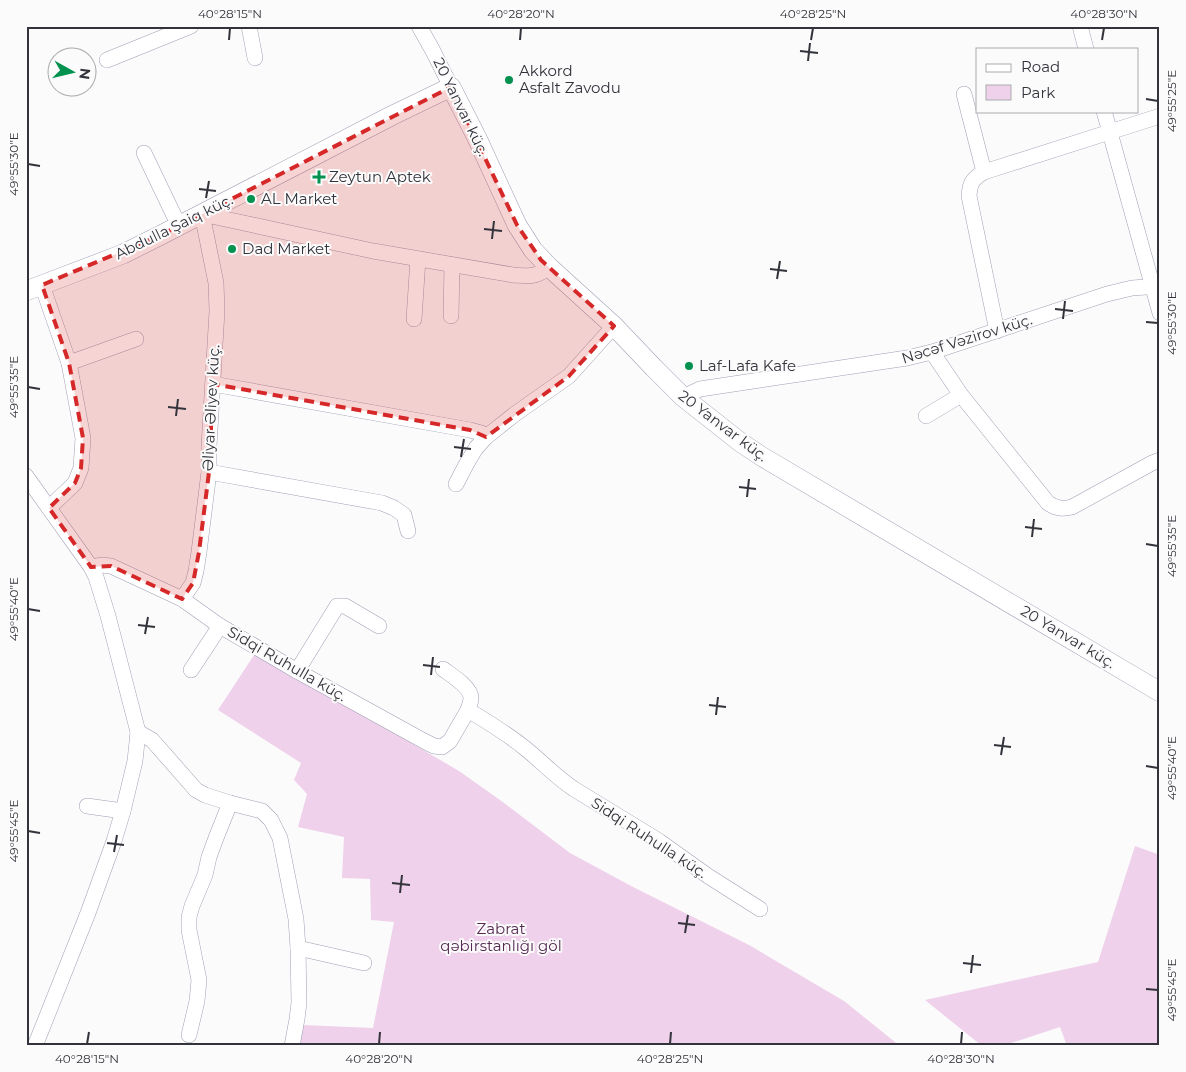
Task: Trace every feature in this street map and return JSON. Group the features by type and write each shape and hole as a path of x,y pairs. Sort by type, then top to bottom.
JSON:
{"street":[{"path":"107,60 192,26"},
{"path":"249,26 255,58"},
{"name":"20 Yanvar küç.","path":"419,26 434,51 477,138 517,226 533,250 614,326 683,396 714,422 761,456 1160,692"},
{"path":"1080,26 1086,48"},
{"name":"Abdulla Şaiq küç.","path":"34,288 123,254 393,115 452,87"},
{"path":"964,94 984,172"},
{"path":"1104,112 1156,286 1160,313"},
{"path":"997,331 969,196 970,185 975,177 984,172 1160,116"},
{"path":"144,153 179,226"},
{"path":"202,214 354,247 513,275 530,276 540,274 549,267"},
{"name":"Əliyar Əliyev küç.","path":"182,599 196,572 209,472 217,311 216,283 202,214"},
{"path":"414,319 418,259"},
{"path":"451,316 452,265"},
{"name":"Nəcəf Vəzirov küç.","path":"683,396 700,389 907,358 932,352 1108,294 1132,288 1156,286"},
{"path":"34,288 69,363 83,438 81,468 75,483 49,508"},
{"path":"456,484 476,448 486,437 569,376 614,326"},
{"path":"69,363 136,340"},
{"path":"932,352 961,395 1048,503 1056,508 1072,507 1160,460"},
{"path":"213,384 470,430 481,433 486,437"},
{"path":"926,416 961,395"},
{"path":"209,472 382,503 404,515 408,531"},
{"path":"26,476 91,567 96,577 138,732 123,811 114,841 88,913 33,1040"},
{"name":"Sidqi Ruhulla küç.","path":"91,567 111,566 182,599 220,626 297,671 434,746 442,747 450,740 468,710 509,735 562,781 659,841 708,876 760,909"},
{"path":"297,671 337,606 345,606 379,626"},
{"path":"191,670 220,626"},
{"path":"443,669 470,692 471,698 468,710"},
{"path":"138,732 152,740 196,790 230,803 262,811 271,820 280,838 294,910 298,948 299,1003 292,1046"},
{"path":"189,1035 197,1001 199,980 188,930 189,917 230,803"},
{"path":"87,806 123,811"},
{"path":"298,948 364,963"}],"highlighted area":[{"path":"451,87 517,225 541,260 614,326 569,376 486,437 470,430 213,384 209,472 199,552 193,583 182,599 111,566 91,567 49,508 75,483 81,468 83,438 69,363 42,285 161,235"}],"green space":[{"name":"Zabrat qəbirstanlığı göl","path":"256,652 459,771 570,853 749,945 844,1001 900,1046 299,1046 303,1025 373,1028 394,922 371,920 370,879 342,878 344,837 298,827 307,794 294,780 301,763 218,710"},
{"path":"1135,846 1160,855 1160,1046 1067,1046 1060,1027 1002,1046 982,1046 925,1000 1098,962"}],"place":[{"name":"Akkord Asfalt Zavodu","path":"509,80"},
{"name":"Zeytun Aptek","path":"319,177"},
{"name":"AL Market","path":"251,199"},
{"name":"Dad Market","path":"232,249"},
{"name":"Laf-Lafa Kafe","path":"689,366"}]}
